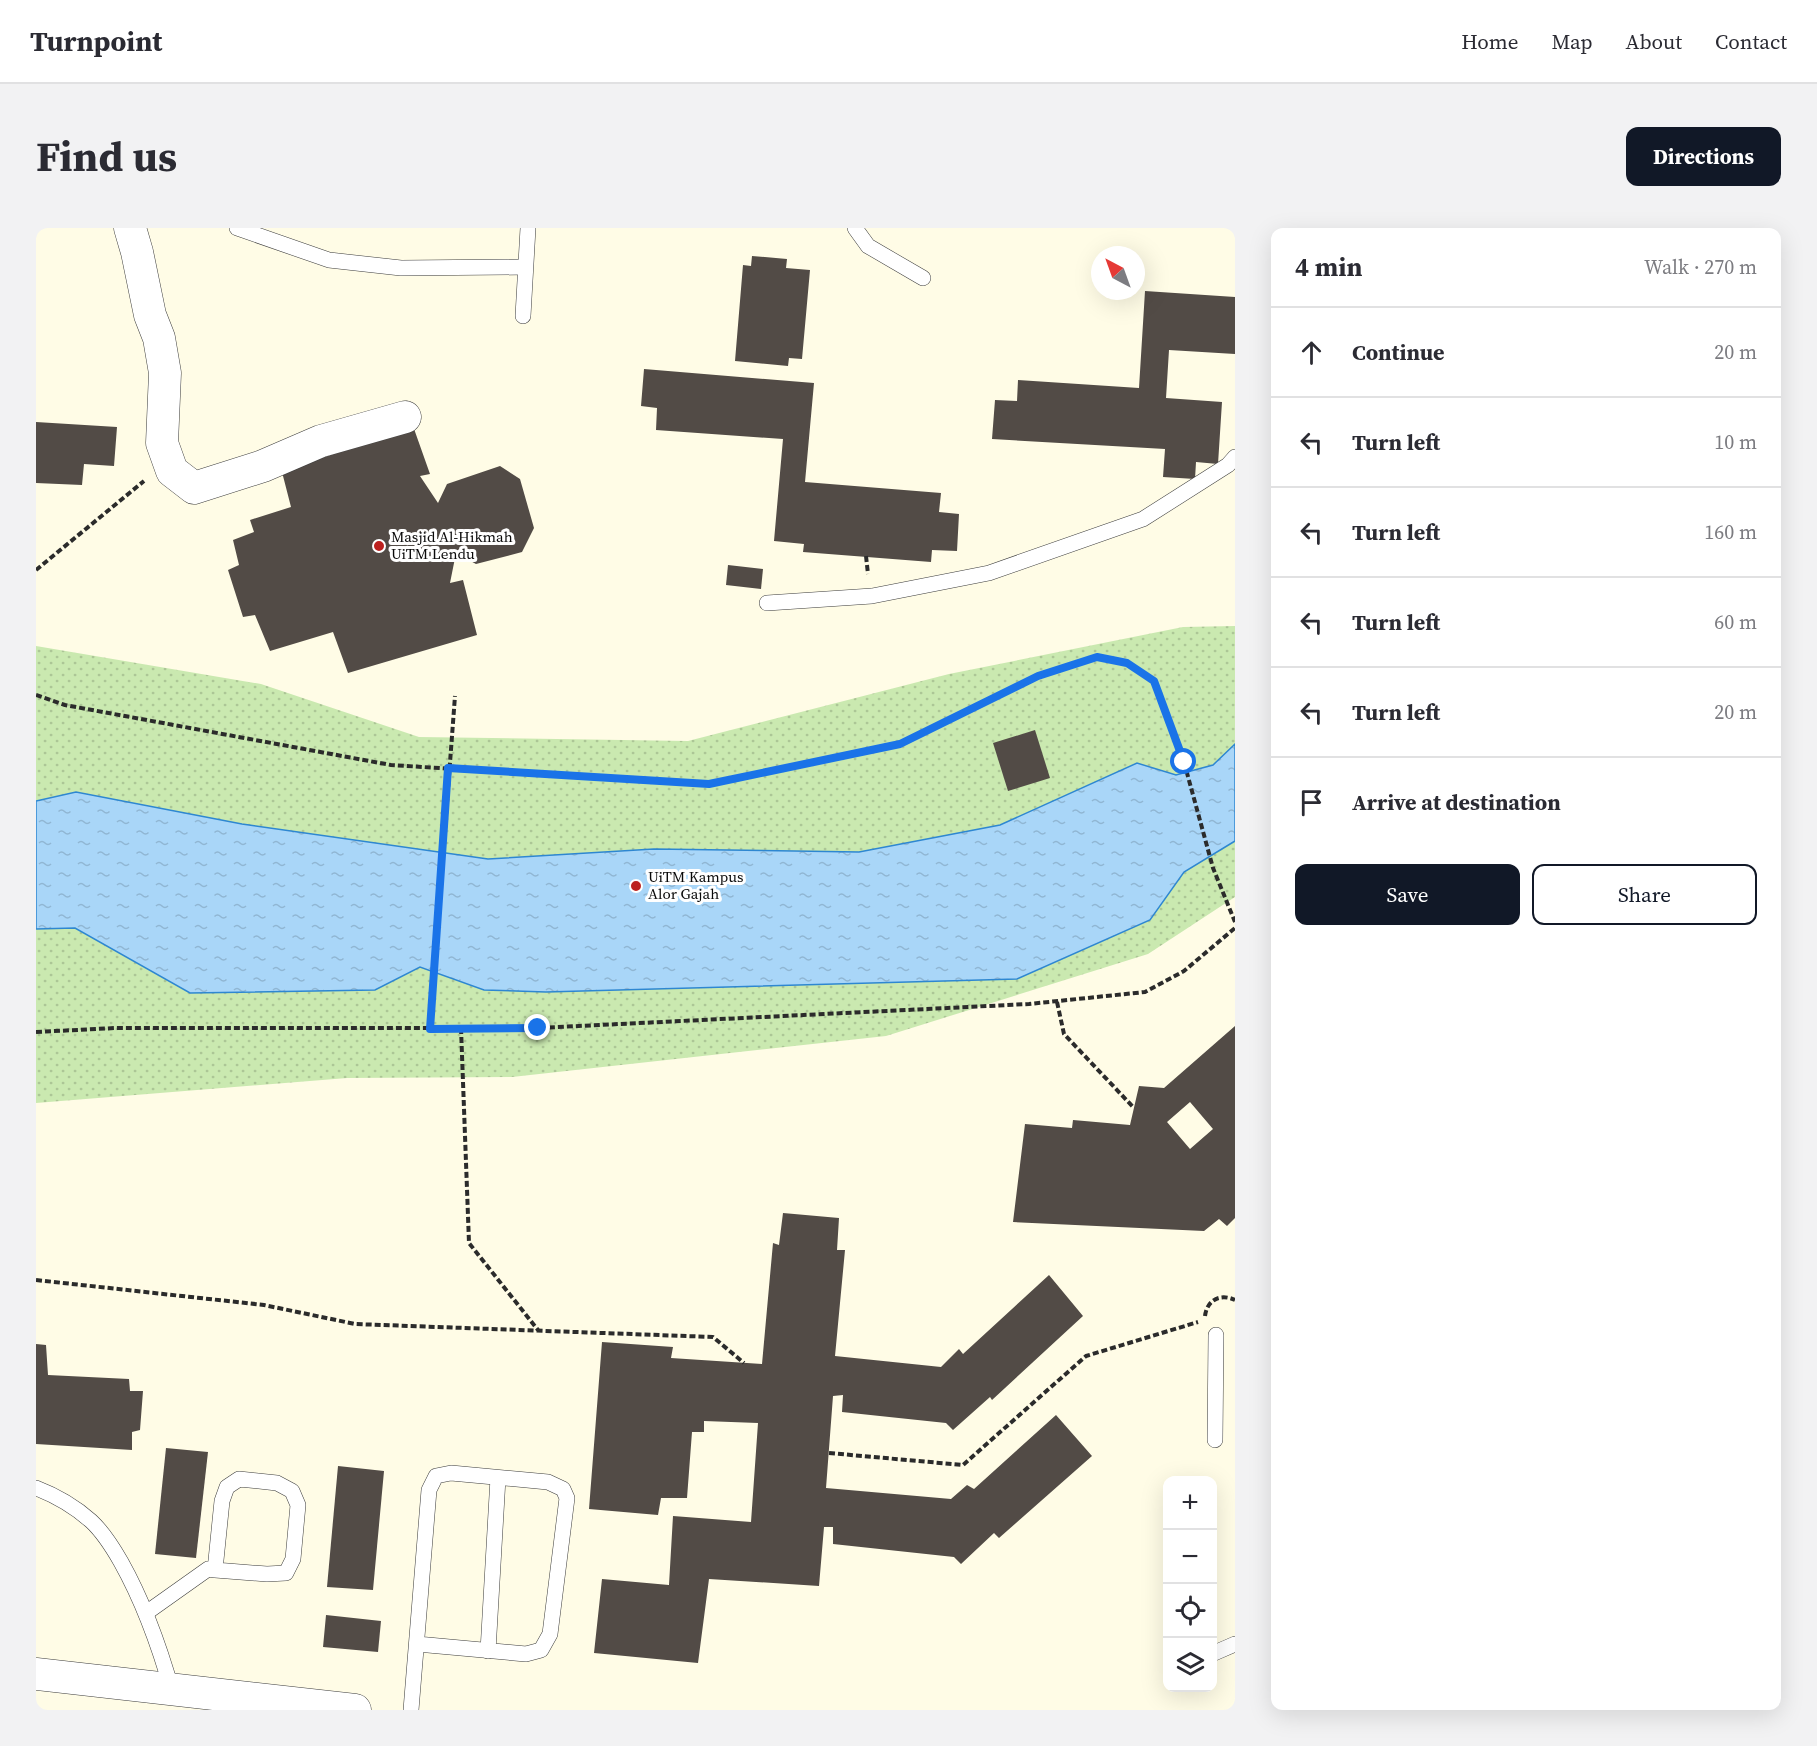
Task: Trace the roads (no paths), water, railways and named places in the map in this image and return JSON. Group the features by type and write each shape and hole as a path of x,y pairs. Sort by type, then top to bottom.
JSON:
{"street":[{"path":"130,228 150,315 159,338 165,373 162,443 172,471 194,488 263,466 321,441 405,417"},
{"path":"36,1674 355,1710"}],"lane":[{"path":"237,228 329,260 401,268 525,267"},
{"path":"523,316 528,228"},
{"path":"855,228 868,246 923,278"},
{"path":"767,603 872,596 989,573 1143,519 1228,465 1235,457"},
{"path":"1215,1440 1216,1335"},
{"path":"411,1710 429,1490 436,1476 451,1473 548,1482 563,1489 567,1498 550,1634 542,1650 526,1653 417,1644"},
{"path":"488,1651 498,1478"},
{"path":"146,1613 207,1569 215,1570 267,1574 286,1573 293,1559 298,1505 292,1491 277,1484 239,1479 227,1487 222,1501 215,1570"},
{"path":"36,1488 59,1497 93,1522 114,1549 138,1593 160,1650 172,1690"},
{"path":"1217,1652 1235,1644"}],"water":[{"path":"1235,744 1235,841 1184,872 1150,920 1017,979 546,992 484,990 420,967 375,990 190,993 75,928 36,929 36,801 76,792 242,824 488,859 654,849 859,852 1000,825 1137,763 1176,775 1213,765"}],"place":[{"name":"Masjid Al-Hikmah UiTM Lendu","path":"379,546"},
{"name":"UiTM Kampus Alor Gajah","path":"636,886"}]}
